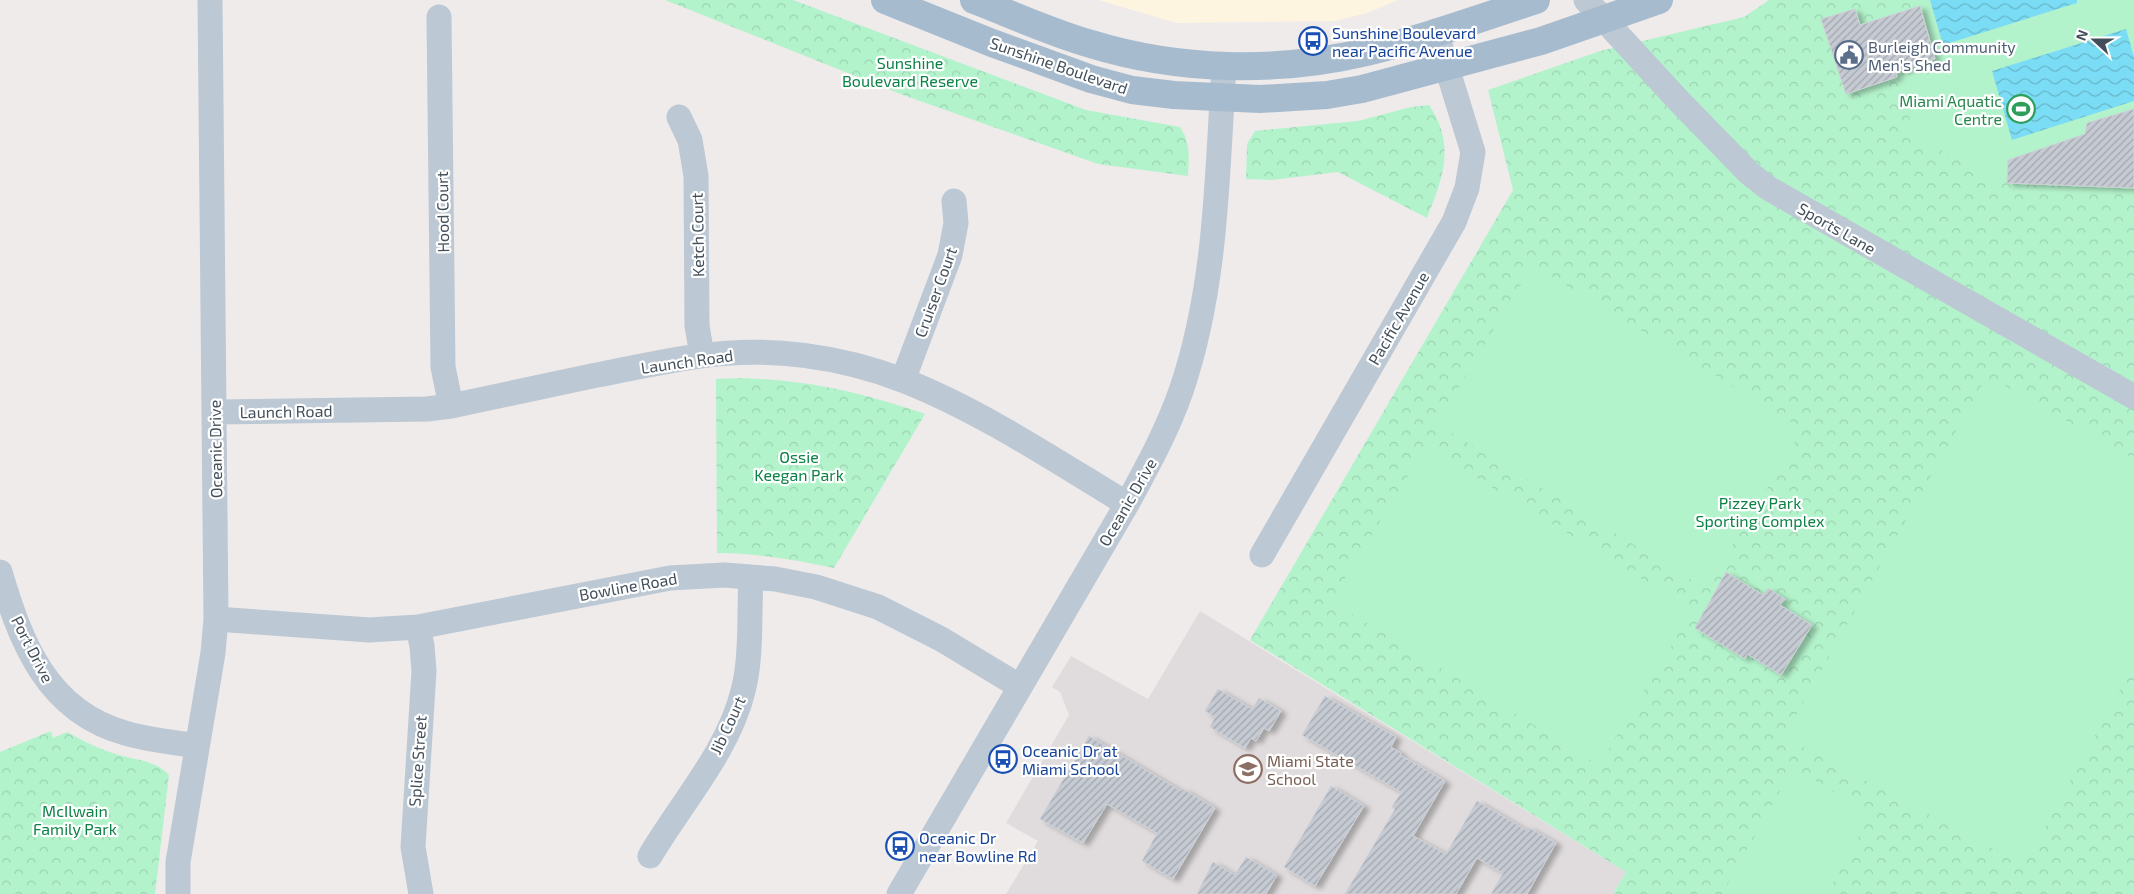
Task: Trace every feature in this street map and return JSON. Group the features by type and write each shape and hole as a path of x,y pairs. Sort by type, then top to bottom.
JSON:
{"main road":[{"name":"Sunshine Boulevard","path":"885,0 992,43 1091,79 1132,90 1222,98 1260,99 1327,95 1362,89 1447,67"},
{"name":"Sunshine Boulevard","path":"974,0 1005,6 1091,44 1179,62 1256,66 1328,59 1388,47 1436,32"},
{"path":"1436,32 1536,0"},
{"path":"1447,67 1541,41 1594,10 1659,0"}],"street":[{"name":"Oceanic Drive","path":"178,894 178,862 216,619 210,0"},
{"path":"992,43 1005,6"},
{"name":"Sports Lane","path":"1594,10 1730,153 1768,188 2134,397"},
{"name":"Hood Court","path":"439,17 444,367 452,406"},
{"name":"Pacific Avenue","path":"1262,554 1454,222 1464,197 1473,152 1436,32"},
{"name":"Oceanic Drive","path":"899,894 1127,504 1167,426 1184,383 1202,316 1214,241 1224,65"},
{"name":"Ketch Court","path":"679,117 690,140 696,176 697,326 702,355"},
{"name":"Cruiser Court","path":"903,380 950,255 956,223 954,201"},
{"name":"Launch Road","path":"215,412 402,409 452,406 702,355 769,353 802,356 838,361 903,380 972,413 1127,504"},
{"name":"Port Drive","path":"0,572 31,654 40,670 62,699 92,720 126,733 197,746"},
{"name":"Bowline Road","path":"216,619 369,630 418,628 643,581 701,575 775,579 816,587 878,607 941,640 1019,686"},
{"name":"Jib Court","path":"650,856 670,821 702,775 736,712 744,690 747,668 751,577"},
{"name":"Splice Street","path":"418,628 424,670 413,847 421,894"}],"shaded area":[{"path":"1098,0 1398,0 1367,13 1335,21 1177,23"},
{"name":"Miami State School","path":"1200,611 1626,872 1613,894 1006,894 1038,841 1006,823 1069,715 1060,692 1052,687 1071,656 1148,699"}],"green space":[{"name":"Sunshine Boulevard Reserve","path":"665,0 793,0 1086,110 1180,127 1188,145 1188,176 1098,164 903,95"},
{"name":"Pizzey Park Sporting Complex","path":"1769,0 2134,0 2134,894 1613,894 1626,872 1250,640 1513,190 1488,90 1600,51 1744,17"},
{"name":"Miami Aquatic Centre","path":"1918,0 2134,0 2134,188 2002,183 1915,136 1899,83 1939,71"},
{"path":"1429,105 1442,134 1444,162 1438,189 1427,218 1338,172 1272,180 1246,179 1247,144 1255,131 1358,121 1411,107"},
{"path":"1533,265 1803,429 1706,589 1437,424"},
{"name":"Ossie Keegan Park","path":"739,378 788,381 834,388 878,399 925,414 834,568 747,554 717,553 716,379"},
{"path":"1996,381 2134,459 2134,664 2024,865 1784,737 1982,385"},
{"path":"1426,447 1693,610 1599,765 1331,601"},
{"name":"McIlwain Family Park","path":"51,731 53,738 67,732 103,750 151,763 169,775 155,894 0,894 0,752"},
{"path":"1793,768 1871,814 1827,894 1722,894"}],"water":[{"path":"1930,0 2077,0 2077,3 1943,45"},
{"path":"2126,29 2134,57 2134,101 2012,140 1992,71"}],"building":[{"path":"1920,6 1935,59 1896,72 1897,77 1846,94 1821,19 1855,9 1860,25"},
{"path":"2134,109 2134,188 2007,183 2008,160 2085,134 2087,123"},
{"path":"1726,572 1763,595 1768,588 1785,599 1780,605 1812,625 1781,675 1747,654 1745,659 1695,628"},
{"path":"1218,689 1252,709 1259,698 1281,711 1269,731 1264,728 1256,741 1251,738 1245,748 1210,727 1215,717 1205,711"},
{"path":"1325,696 1396,737 1391,747 1401,753 1400,755 1445,781 1413,836 1446,854 1477,801 1526,830 1528,827 1556,843 1527,894 1491,894 1503,873 1477,858 1456,894 1345,894 1395,809 1392,807 1401,792 1302,735"},
{"path":"1089,736 1181,791 1183,789 1215,808 1173,879 1142,861 1157,833 1107,804 1083,843 1040,819"},
{"path":"1331,786 1364,806 1315,886 1284,867"},
{"path":"1246,857 1277,875 1266,894 1197,894 1213,862 1235,875"}],"place":[{"name":"Sunshine Boulevard near Pacific Avenue","path":"1313,41"},
{"name":"Burleigh Community Men's Shed","path":"1849,55"},
{"name":"Miami Aquatic Centre","path":"2021,109"},
{"name":"Oceanic Dr at Miami School","path":"1003,759"},
{"name":"Miami State School","path":"1248,769"},
{"name":"Oceanic Dr near Bowline Rd","path":"900,846"}]}
